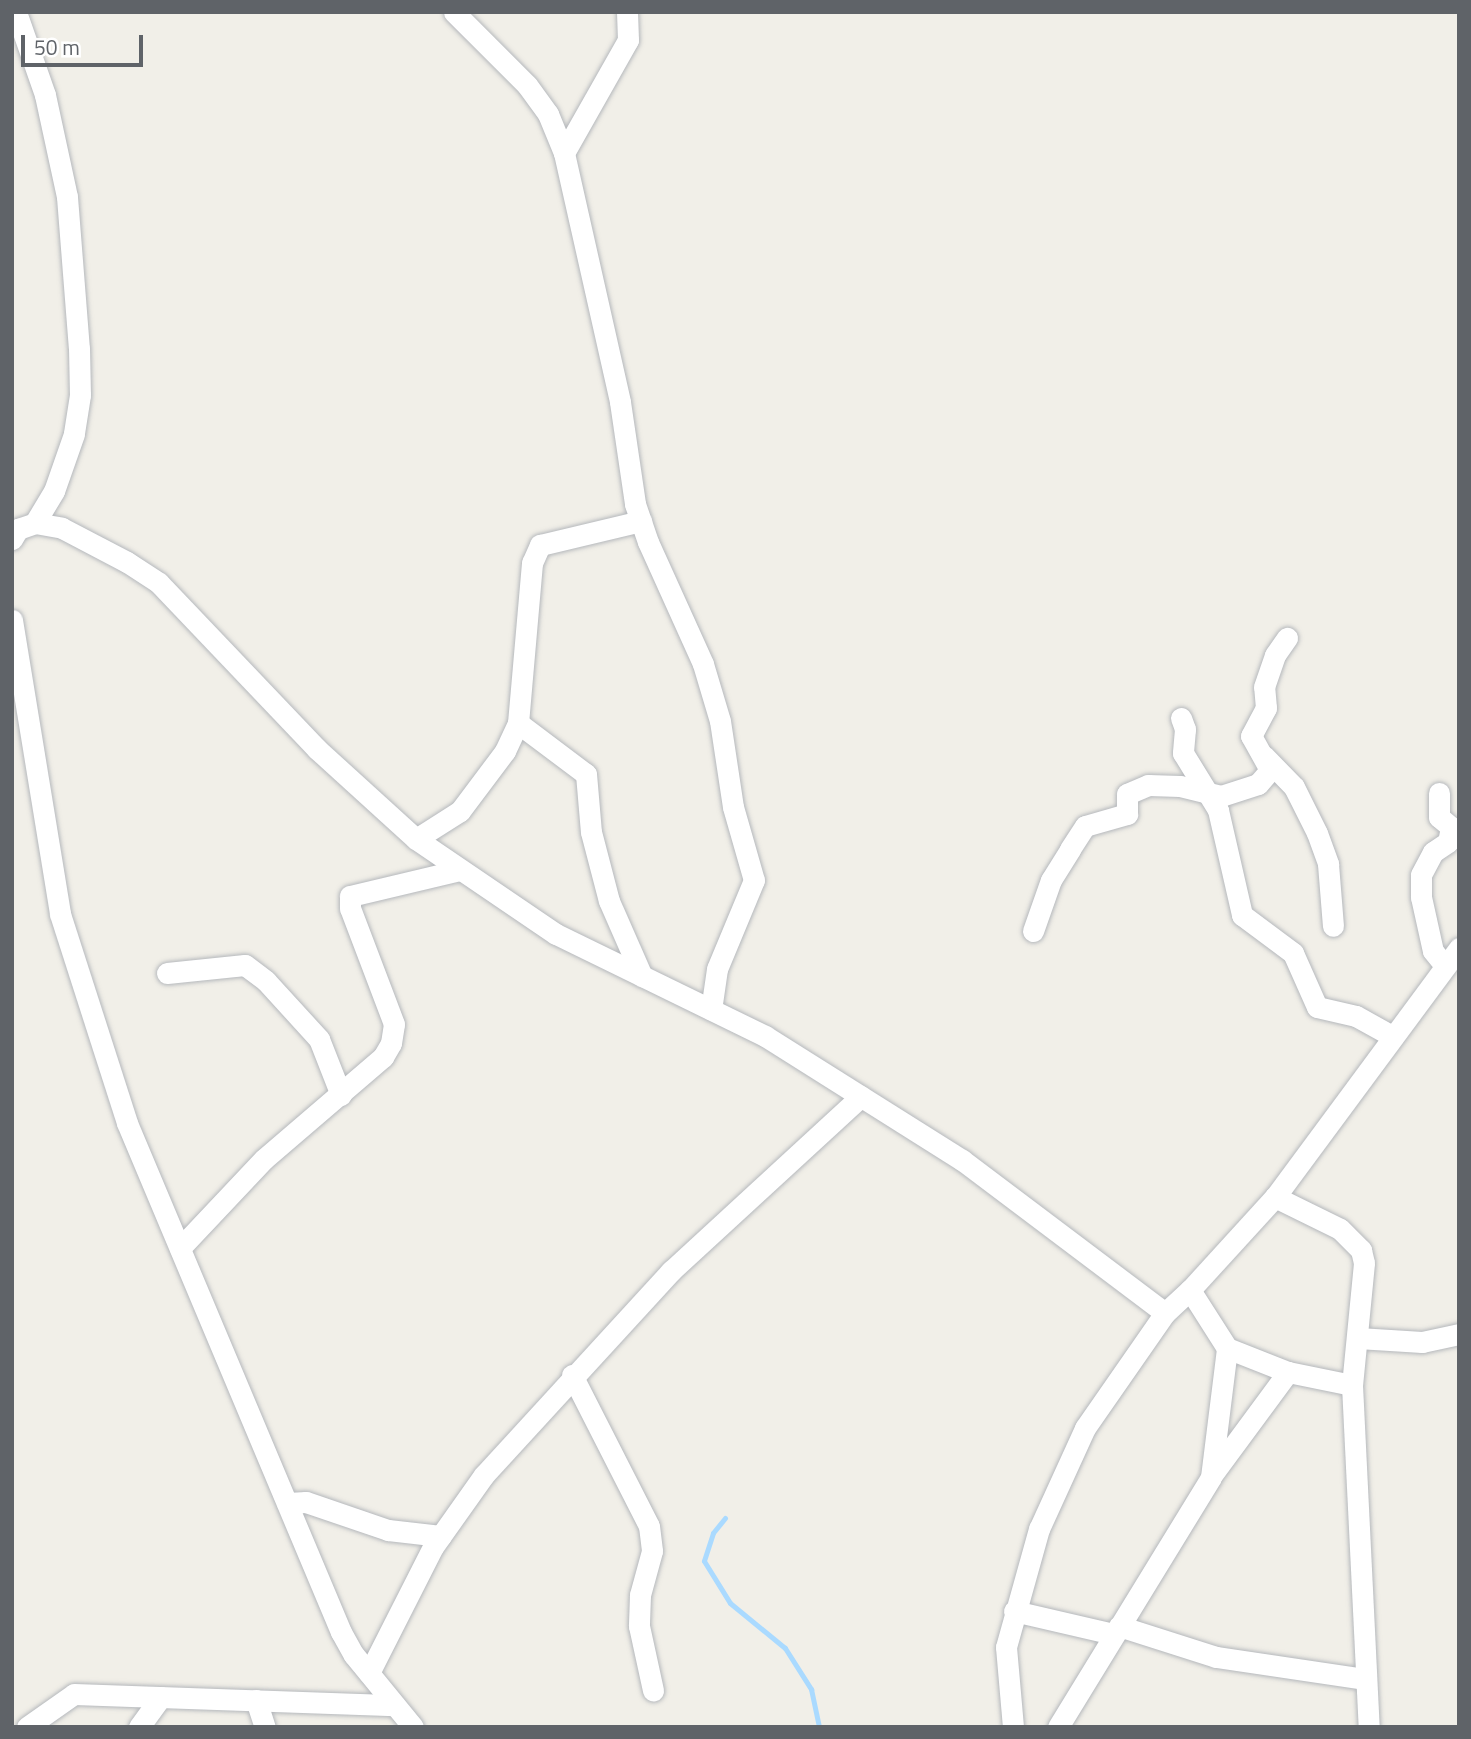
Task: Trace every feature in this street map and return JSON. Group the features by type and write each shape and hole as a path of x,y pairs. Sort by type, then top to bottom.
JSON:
{"street":[{"path":"16,12 45,95 67,197 79,348 80,395 74,434 54,491 35,523"},
{"path":"454,12 527,85 548,114 564,153 620,402 641,520 704,664 720,721 733,807 754,880 717,969 711,1010"},
{"path":"564,153 628,40 627,12"},
{"path":"416,839 460,811 505,751 518,723 534,554 549,540 641,520"},
{"path":"12,539 18,529 35,523 62,528 159,583 317,749 416,839 556,934 765,1036 861,1096 962,1160 1165,1313"},
{"path":"12,620 60,914 127,1123 341,1632 369,1673 414,1727"},
{"path":"1033,930 1052,880 1085,826 1127,814 1127,794 1148,785 1207,791 1221,796 1258,784 1270,770 1251,736 1266,708 1264,687 1275,655 1287,638"},
{"path":"1181,718 1185,729 1183,752 1217,810 1242,915 1293,953 1317,1007 1356,1016 1392,1036"},
{"path":"518,723 586,774 591,832 609,901 642,976"},
{"path":"1264,756 1294,787 1317,834 1328,864 1333,926"},
{"path":"1439,793 1439,817 1451,827 1448,842 1433,852 1421,876 1421,897 1433,951 1445,967"},
{"path":"180,1248 264,1159 383,1057 394,1035 394,1024 350,908 350,896 460,870"},
{"path":"1013,1727 1006,1647 1014,1611 1038,1529 1085,1428 1165,1313 1191,1290 1275,1197 1459,948"},
{"path":"167,973 245,965 266,981 319,1039 341,1095"},
{"path":"369,1673 441,1536 484,1475 572,1375 671,1271 861,1096"},
{"path":"1275,1197 1340,1228 1361,1250 1365,1276 1352,1385 1368,1727"},
{"path":"1191,1290 1227,1348 1288,1372 1352,1385"},
{"path":"1358,1338 1422,1342 1459,1334"},
{"path":"1211,1477 1227,1348"},
{"path":"1058,1727 1211,1477 1288,1372"},
{"path":"572,1375 649,1526 652,1551 640,1595 639,1626 653,1690"},
{"path":"287,1503 306,1502 340,1518 388,1530 441,1536"},
{"path":"1014,1611 1117,1630 1216,1657 1365,1679"},
{"path":"27,1727 74,1694 395,1705"},
{"path":"139,1727 161,1697"},
{"path":"256,1700 265,1727"}],"waterway":[{"path":"725,1518 713,1533 704,1561 730,1603 785,1648 811,1689 819,1727"}]}
